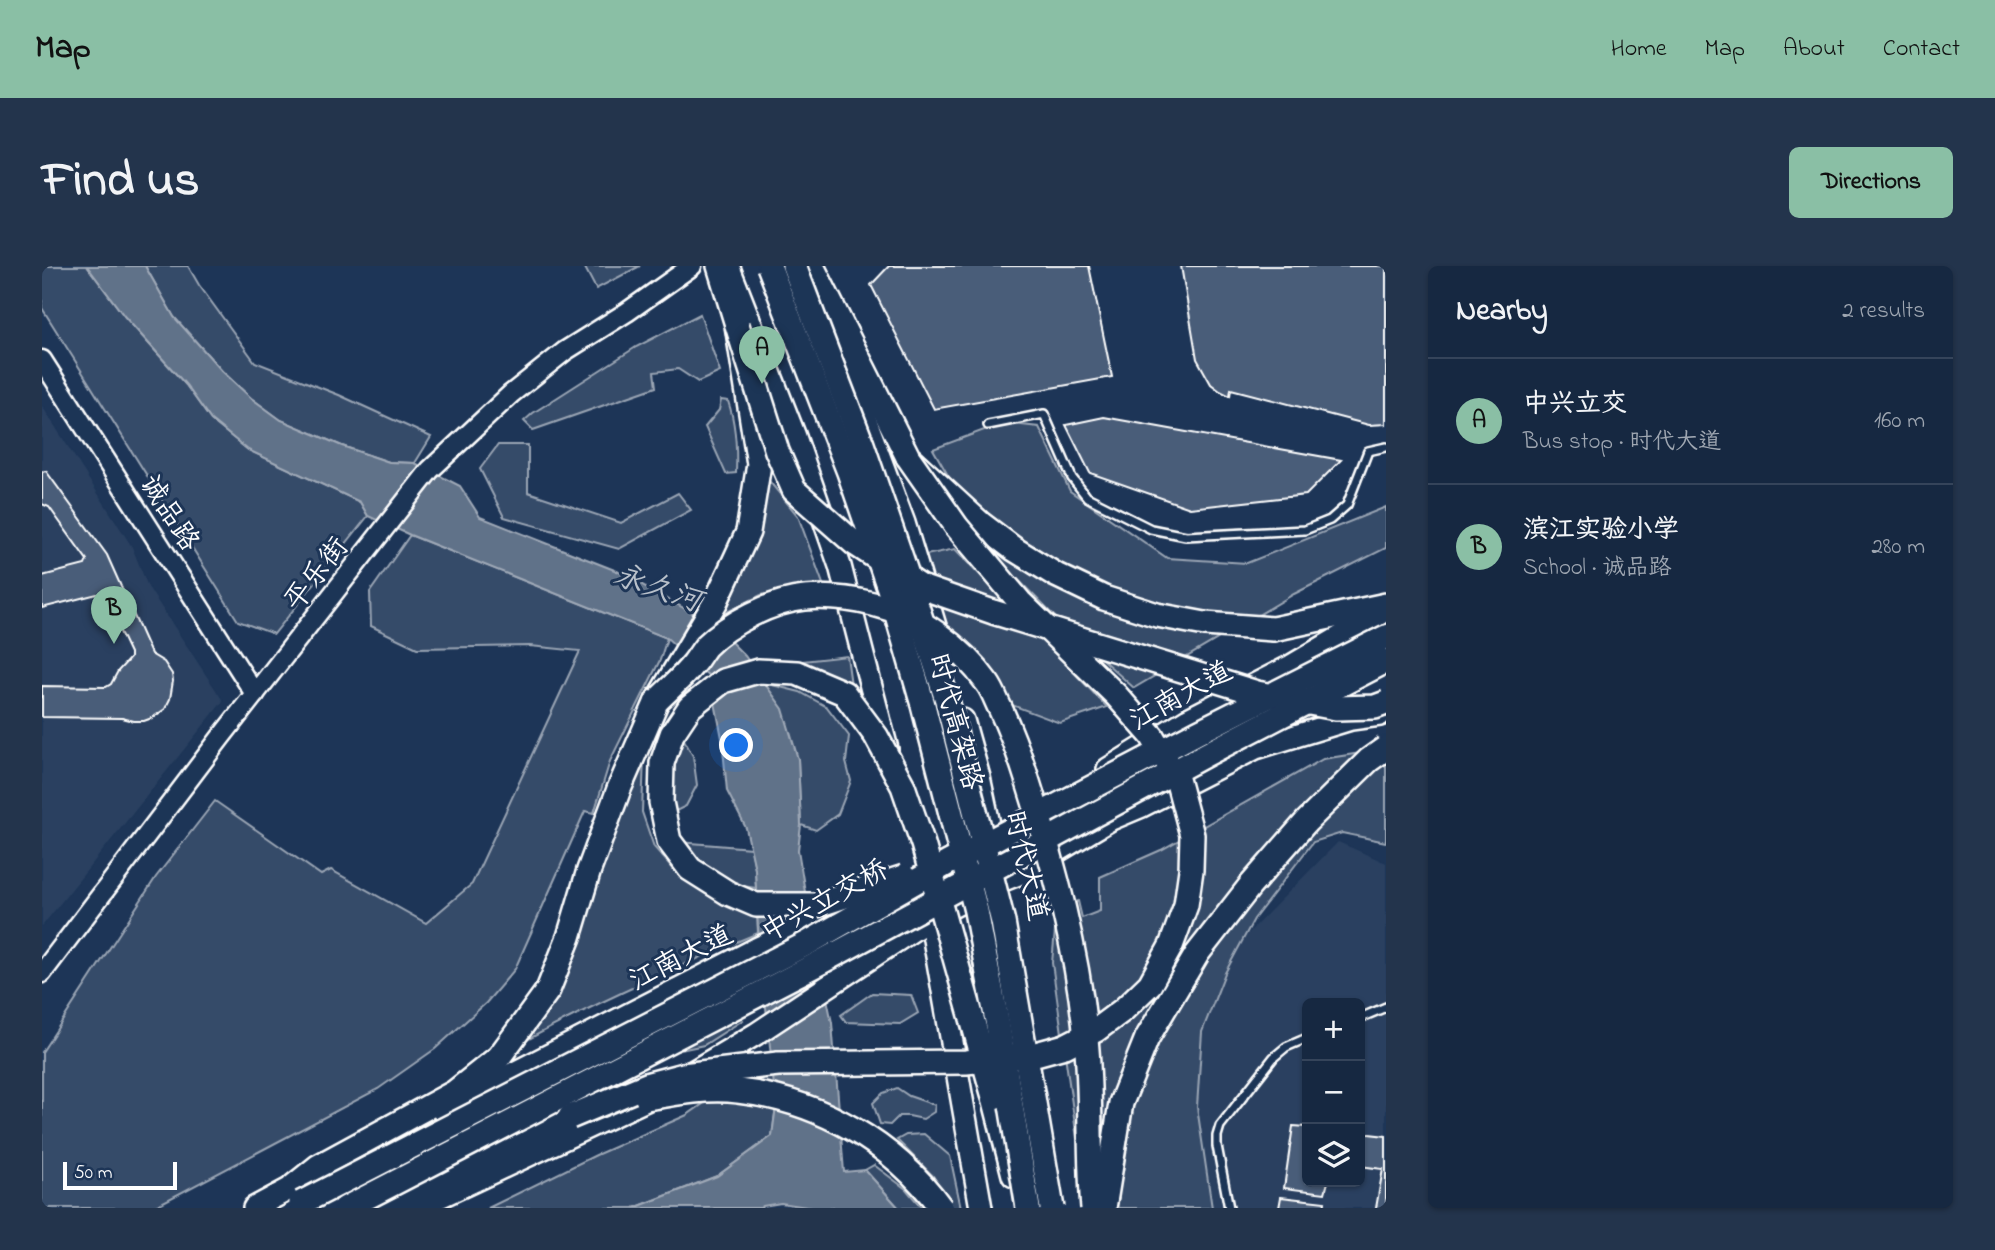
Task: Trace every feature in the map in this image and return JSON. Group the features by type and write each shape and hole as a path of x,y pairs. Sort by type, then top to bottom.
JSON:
{"highway":[{"path":"719,266 777,451 794,490 854,543 921,586 993,612 1257,693 1336,708 1375,707 1386,703"},
{"name":"时代高架路","path":"769,266 849,472 891,594 923,705 976,911 1028,1208"},
{"name":"时代高架路","path":"794,266 870,468 947,700 1003,922 1052,1208"},
{"path":"388,1208 569,1117 649,1084 683,1075 778,1064 966,1062 1032,1055 1065,1046 1096,1030 1123,1010 1150,984 1171,946 1186,905 1191,870 1192,835 1177,779 1152,736 1116,695 1020,602 957,527 908,457 810,266"},
{"path":"295,1199 319,1166 455,1091 499,1056 548,990 569,937 589,870 619,789 657,701 715,603 748,532 759,464 737,325"},
{"path":"908,457 981,524 1013,549 1056,575 1104,598 1146,612 1205,624 1273,629 1386,604"},
{"path":"657,701 707,646 736,623 770,606 805,598 855,600 889,608 928,627 961,653 989,685 1016,743 1063,908 1075,966 1086,1037 1091,1098 1090,1174 1093,1208"},
{"name":"中兴立交桥","path":"295,1199 808,943 948,863 1386,637"},
{"name":"中兴立交桥","path":"346,1208 821,962 1386,661"},
{"path":"948,863 936,867 923,871 860,891 817,905 756,905 728,893 690,869 668,841 661,802 662,763 672,734 690,706 723,681 758,671 797,673 844,693 876,736 903,786 923,844 927,857 930,870 963,983 1022,1208"},
{"path":"1104,1208 1121,1103 1147,1038 1197,954 1250,886 1307,821 1386,748"},
{"path":"569,1117 628,1101 683,1092 736,1090 777,1098 814,1110 855,1130 896,1158 930,1192 941,1208"}],"main road":[{"path":"729,266 794,434 840,566 931,918 982,1208"},
{"name":"时代大道","path":"810,266 904,523 979,775 1001,881 1014,928 1061,1208"},
{"name":"江南大道","path":"254,1208 295,1199 756,949 872,894 920,875 991,832 1095,777 1188,719 1291,666 1386,610"},
{"path":"416,1208 643,1101 756,1034 931,918 1021,873 1111,819 1256,748 1351,719 1386,714"},
{"path":"1095,777 1079,807 1111,819"}],"street":[{"name":"平乐街","path":"42,973 430,470 512,394 565,351 692,266"},
{"name":"诚品路","path":"42,359 255,694"}],"lane":[{"path":"988,425 1044,414 1072,478 1087,498 1152,528 1186,536 1305,530 1330,520 1347,505 1368,451 1386,447"},
{"path":"1365,1016 1386,1007"},
{"path":"1229,1208 1217,1146 1220,1126 1274,1056 1302,1040"}],"shaded area":[{"path":"42,266 87,266 125,317 186,385 211,420 248,450 360,502 368,516 274,634 238,621 42,308"},
{"path":"87,266 145,266 174,317 222,371 251,398 281,420 342,446 389,462 415,463 460,486 480,517 617,571 714,625 745,656 783,709 798,759 801,825 798,850 832,1023 844,1172 865,1170 899,1208 813,1208 781,1203 760,1208 634,1208 717,1176 772,1136 776,1106 758,928 755,869 746,828 727,791 722,738 710,677 667,638 410,535 368,516 360,502 248,450 211,420 186,385 125,317"},
{"path":"145,266 188,266 255,362 339,395 431,437 415,463 389,462 342,446 281,420 251,398 222,371 174,317"},
{"path":"584,266 640,266 596,289"},
{"path":"700,314 720,372 698,382 678,369 654,372 656,387 533,430 524,421 636,347"},
{"path":"721,400 728,401 733,419 736,473 726,474 705,427 719,410"},
{"path":"42,406 132,547 148,587 223,701 42,926"},
{"path":"1003,423 1039,427 1070,491 1167,558 1247,563 1386,507 1386,548 1294,594 1134,688 1058,620 993,554 933,449"},
{"path":"498,445 528,445 528,492 621,523 678,493 691,510 619,549 504,517 480,469"},
{"path":"765,476 798,516 823,584 761,595 725,613 755,537"},
{"path":"410,535 667,638 660,660 610,761 594,813 585,811 515,969 486,1003 435,1049 378,1089 152,1208 42,1208 42,1052 156,877 215,801 321,875 331,870 426,923 472,884 580,651 530,646 417,648 371,626 370,592"},
{"path":"955,549 1107,707 1060,723 1004,702 940,625 921,556"},
{"path":"847,656 853,699 794,662"},
{"path":"764,683 800,692 827,707 849,736 846,762 851,781 838,814 816,830 801,825 798,759"},
{"path":"682,736 693,756 697,785 686,806 670,814 664,763"},
{"path":"1386,749 1386,842 1342,833 1313,842 1254,919 1225,973 1202,1032 1197,1107 1212,1208 1097,1208 1077,1139 1052,963 1057,909 1078,901 1082,918 1100,911 1100,877 1161,850 1323,759"},
{"path":"644,756 642,812 654,847 675,871 728,905 757,912 758,933 636,986 516,1046 580,936 631,775"},
{"path":"679,842 751,848 756,888 729,884 687,858"},
{"path":"1338,842 1386,863 1386,1208 1127,1208 1219,963"},
{"path":"872,993 911,995 918,1013 900,1024 846,1022 841,1015"},
{"path":"737,1011 743,1020 704,1045 666,1053"},
{"path":"772,1056 776,1106 772,1136 717,1176 634,1208 488,1208 596,1155 687,1115"},
{"path":"897,1088 909,1096 935,1105 934,1112 923,1119 899,1116 890,1125 880,1124 873,1103 883,1093"},
{"path":"924,1134 950,1156 961,1208 953,1208 933,1176 897,1140 906,1135"},
{"path":"874,1165 906,1189 922,1208 899,1208 865,1170"}],"building":[{"path":"889,266 1089,266 1112,377 934,409 871,285"},
{"path":"1181,266 1386,266 1386,424 1369,425 1231,389 1230,396 1220,391 1211,384 1197,359"},
{"path":"1104,417 1341,460 1306,495 1190,508 1090,473 1066,425"},
{"path":"46,471 107,555 151,654 164,662 172,674 170,699 165,709 152,718 134,721 122,718 42,717 42,686 106,687 130,658 102,596 97,594 42,608 42,576 85,565 87,560 49,507 42,504 42,472"},
{"path":"1293,1126 1302,1127 1302,1187 1327,1187 1325,1193 1284,1188"},
{"path":"1365,1134 1386,1136 1386,1208 1376,1208 1383,1169 1365,1167"},
{"path":"1281,1197 1325,1202 1324,1208 1279,1208"}],"place":[{"name":"中兴立交","path":"762,384"},
{"name":"滨江实验小学","path":"114,644"}],"water label":[{"name":"永久河","path":"658,587"}]}
